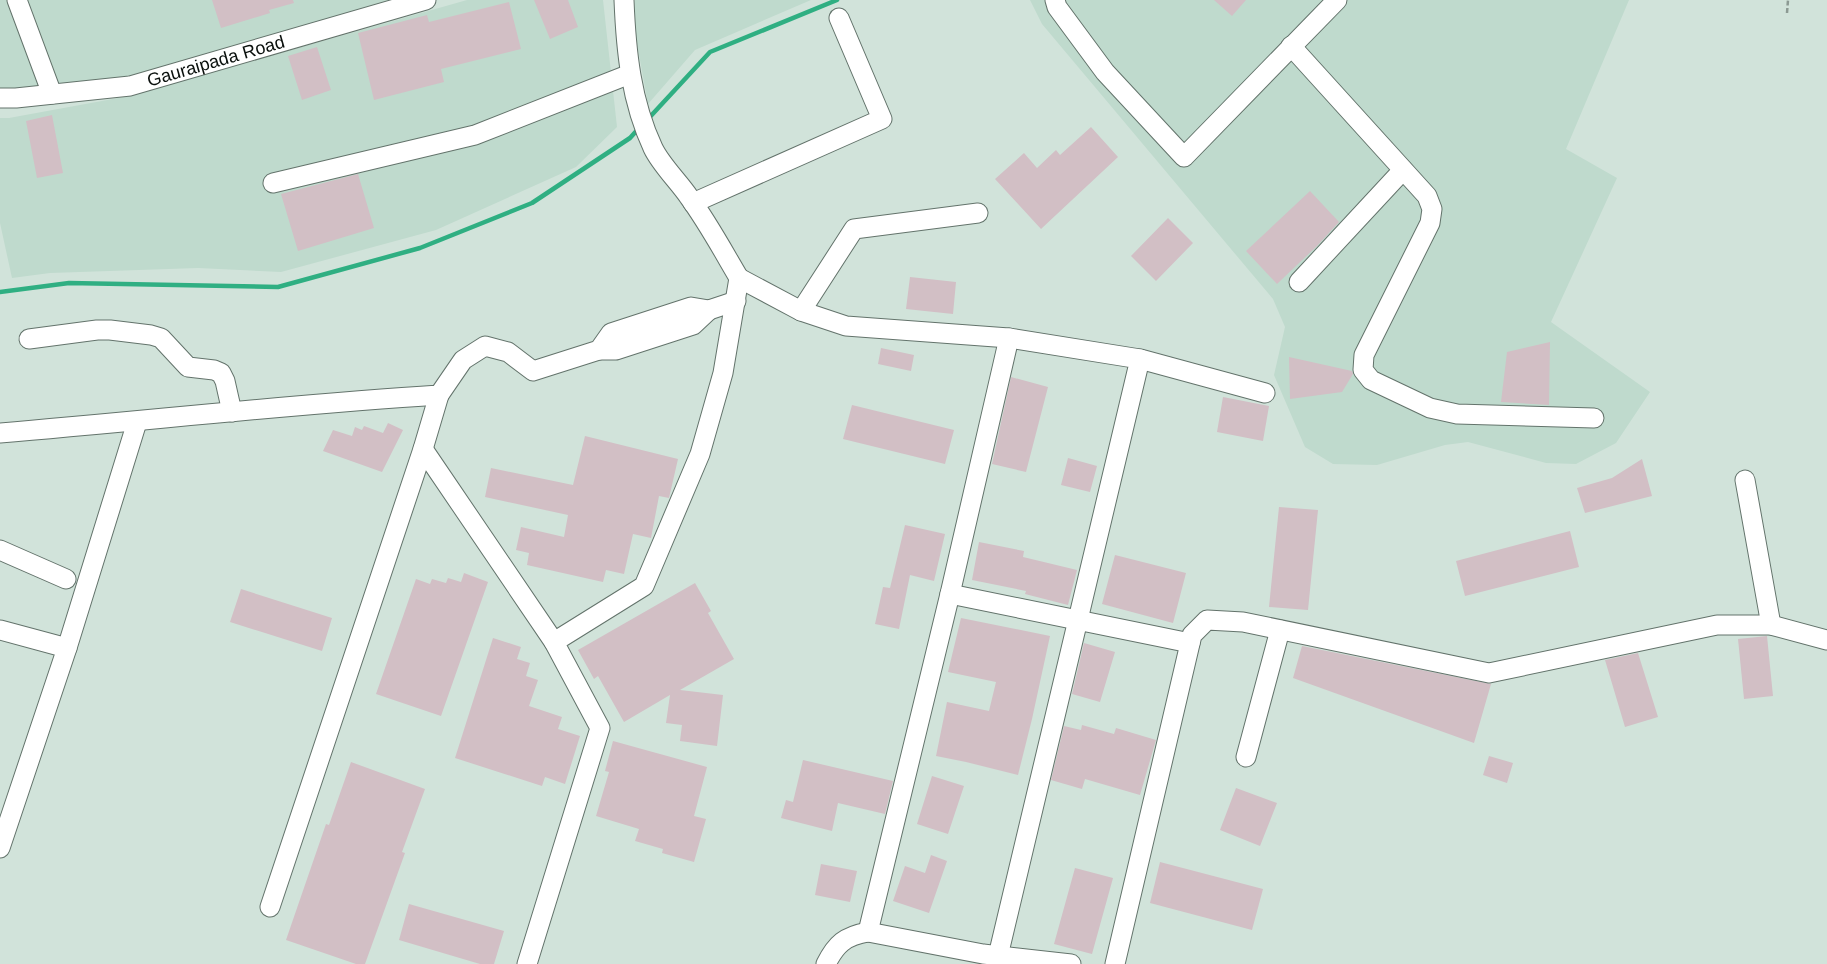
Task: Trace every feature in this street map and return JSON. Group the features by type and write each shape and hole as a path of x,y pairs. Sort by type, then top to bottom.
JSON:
{"street":[{"path":"17,0 52,94"},
{"name":"Gauraipada Road","path":"0,98 130,86 426,0"},
{"path":"624,0 630,74 638,110 654,150 693,203 740,278 801,311 846,326 1008,338 1140,359 1265,393"},
{"path":"1055,0 1057,7 1105,72 1184,157 1338,0"},
{"path":"693,203 882,119 839,18"},
{"path":"1291,46 1427,196 1432,209 1430,223 1364,356 1363,370 1371,380 1430,408 1457,414 1594,418"},
{"path":"273,183 475,135 630,74"},
{"path":"1299,282 1403,170"},
{"path":"801,311 854,229 978,213"},
{"path":"554,642 644,586 700,454 723,373 740,278"},
{"path":"270,906 439,396 462,360 485,346 508,352 533,371 599,350 611,334 692,306 709,310 736,301"},
{"path":"29,339 97,330 119,331 161,338 188,367 214,370 221,373 225,381 232,412"},
{"path":"868,932 950,594 1008,338"},
{"path":"998,956 1140,359"},
{"path":"0,433 137,422 339,401 439,396"},
{"path":"0,848 67,648 137,422"},
{"path":"423,449 554,642 600,728 527,964"},
{"path":"1745,480 1771,625"},
{"path":"0,550 66,579"},
{"path":"950,594 1190,644"},
{"path":"1115,964 1192,634 1207,620 1243,622 1489,673 1717,625 1771,625 1827,640"},
{"path":"0,630 67,648"},
{"path":"1246,757 1280,630"},
{"path":"826,964 837,944 855,934 868,932 998,956 1071,964"}],"path":[{"path":"1787,13 1788,0"}],"shaded area":[{"path":"0,0 406,0 114,83 0,90"},
{"path":"467,0 603,0 617,127 576,167 436,230 281,272 198,268 50,273 12,278 0,223 0,118 9,118 129,96"},
{"path":"635,0 811,0 695,50 648,104 634,27"},
{"path":"1030,0 1629,0 1566,149 1617,178 1551,322 1650,392 1616,443 1576,464 1546,463 1468,442 1445,445 1377,465 1333,464 1305,447 1274,375 1285,327 1273,299 1042,24"}],"building":[{"path":"212,0 293,0 294,3 269,10 270,13 221,28"},
{"path":"534,0 568,0 578,27 550,39"},
{"path":"1214,0 1246,0 1232,16"},
{"path":"509,2 521,49 441,69 444,82 374,100 358,33 427,15 429,22"},
{"path":"317,47 331,90 302,100 288,56"},
{"path":"52,115 63,173 37,178 26,121"},
{"path":"1091,127 1118,157 1041,229 995,179 1024,153 1037,168 1056,150 1060,155"},
{"path":"358,174 374,228 298,251 281,194"},
{"path":"1310,191 1339,222 1277,284 1246,251"},
{"path":"1168,218 1193,243 1156,281 1131,256"},
{"path":"910,277 956,282 953,314 906,309"},
{"path":"1550,342 1549,405 1501,402 1507,352"},
{"path":"881,348 914,355 911,371 878,364"},
{"path":"1289,357 1352,371 1353,374 1342,392 1290,399"},
{"path":"1011,377 1048,387 1026,472 992,464"},
{"path":"1223,397 1269,406 1263,441 1217,432"},
{"path":"852,405 954,430 945,464 843,439"},
{"path":"388,423 403,430 382,472 323,451 333,430 352,436 355,427 362,430 364,426 383,433"},
{"path":"585,436 678,459 669,498 659,496 651,538 633,534 624,574 606,570 603,582 527,565 529,553 516,550 521,527 564,537 568,515 485,497 491,468 573,485"},
{"path":"1068,458 1097,466 1090,492 1061,485"},
{"path":"1642,459 1652,496 1585,513 1577,488 1612,478"},
{"path":"1279,507 1318,510 1308,610 1269,607"},
{"path":"905,525 945,534 934,581 910,575 899,629 875,624 883,587 890,588"},
{"path":"1570,531 1579,567 1465,596 1456,561"},
{"path":"979,542 1024,551 1023,557 1077,570 1068,605 1025,594 1026,591 972,580"},
{"path":"1115,555 1186,573 1173,623 1102,604"},
{"path":"464,573 488,582 441,716 376,694 416,579 430,584 432,579 446,583 448,578 461,582"},
{"path":"695,583 711,611 708,613 734,659 680,690 723,695 717,746 680,741 682,725 666,723 670,695 624,722 598,676 594,679 578,650"},
{"path":"241,589 332,618 322,651 230,622"},
{"path":"961,618 1050,636 1018,775 936,756 947,702 989,711 996,682 948,672"},
{"path":"1767,636 1773,696 1744,699 1738,639"},
{"path":"493,638 521,647 517,659 530,663 526,676 538,680 529,706 562,717 558,729 580,736 565,784 545,777 542,786 455,758"},
{"path":"1084,643 1115,652 1100,702 1072,694"},
{"path":"1302,646 1491,684 1474,743 1293,678"},
{"path":"1638,653 1658,717 1625,727 1605,660"},
{"path":"1082,725 1114,734 1116,728 1156,740 1140,795 1085,779 1082,789 1051,780 1064,726 1081,730"},
{"path":"613,741 707,767 694,816 706,819 694,862 662,853 663,849 635,841 639,829 596,816 609,772 605,771"},
{"path":"1489,756 1513,763 1507,783 1483,775"},
{"path":"803,760 893,781 885,814 838,803 832,831 781,818 786,800 793,802"},
{"path":"351,762 425,789 402,852 405,853 365,964 356,964 286,940 326,824 329,825"},
{"path":"932,776 964,786 948,834 917,824"},
{"path":"1236,788 1277,803 1260,846 1220,830"},
{"path":"931,855 947,861 929,913 893,901 905,866 925,873"},
{"path":"1160,862 1263,889 1252,930 1150,903"},
{"path":"821,864 857,871 850,902 815,895"},
{"path":"1075,868 1113,878 1092,954 1054,944"},
{"path":"409,904 504,931 494,964 480,964 399,940"}],"waterway":[{"path":"648,119 710,52 837,0"},
{"path":"0,292 69,283 278,287 420,248 532,203 630,138 639,128"}]}
